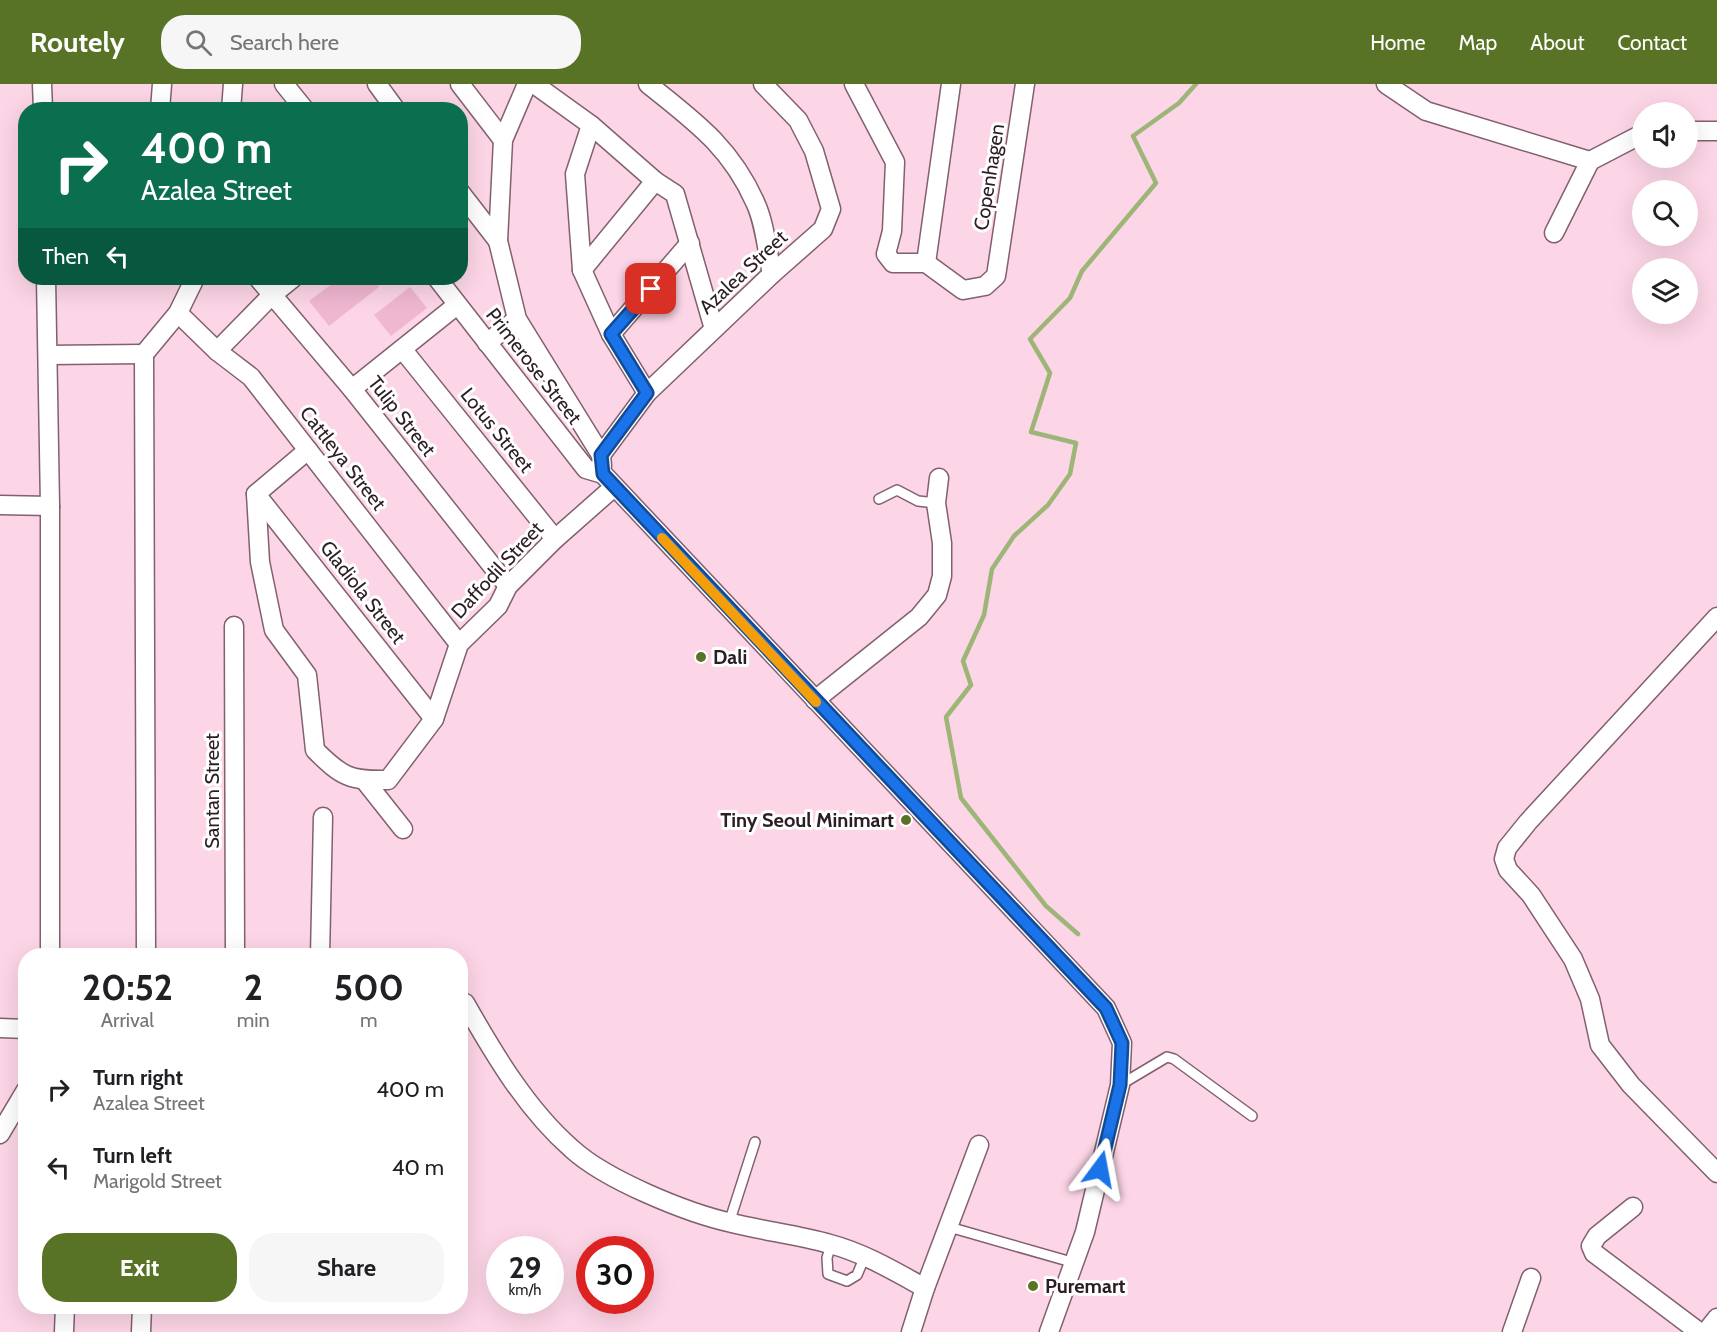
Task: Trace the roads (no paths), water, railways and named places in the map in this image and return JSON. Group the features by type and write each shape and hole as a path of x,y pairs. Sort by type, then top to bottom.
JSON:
{"street":[{"path":"42,84 43,102"},
{"path":"161,102 162,84"},
{"path":"233,84 233,102"},
{"path":"284,84 298,102"},
{"path":"377,84 390,102"},
{"path":"460,84 503,140"},
{"path":"527,84 503,140 498,241 517,319 601,455 609,481"},
{"path":"534,84 591,125 655,181 675,194 714,329"},
{"path":"648,84 702,127 728,153 756,204 772,274"},
{"name":"Azalea Street","path":"601,455 647,393 772,274 823,229 831,210 814,151 798,120 763,84"},
{"path":"854,84 895,162 892,231 886,254 894,263 926,263 951,84"},
{"name":"Copenhagen","path":"926,263 963,290 985,286 996,276 1025,84"},
{"path":"1386,84 1426,111 1590,161"},
{"path":"591,125 575,174 582,270 611,334 647,393"},
{"path":"1698,131 1717,131"},
{"path":"1554,233 1590,161 1632,139"},
{"path":"582,270 655,181"},
{"path":"468,202 498,241"},
{"path":"611,334 690,243"},
{"path":"46,285 50,506 50,948"},
{"path":"146,948 144,354 178,313 192,285"},
{"name":"Tulip Street","path":"264,285 352,389 508,586"},
{"path":"217,351 284,285"},
{"name":"Primerose Street","path":"441,285 586,469 609,481 1106,1008 1122,1043 1120,1085 1085,1232 1049,1332"},
{"path":"352,389 457,305"},
{"name":"Cattleya Street","path":"178,313 217,351 251,377 459,644"},
{"path":"487,343 517,319"},
{"name":"Lotus Street","path":"403,350 555,539"},
{"path":"48,355 144,354"},
{"path":"308,450 256,494 260,562 274,630 307,675 315,750 338,773 365,781 403,829"},
{"path":"815,700 919,617 937,596 942,576 942,543 936,503 939,478"},
{"name":"Daffodil Street","path":"365,781 388,780 434,719 459,644 498,606 508,586 609,481"},
{"name":"Gladiola Street","path":"256,494 434,719"},
{"path":"0,505 50,506"},
{"path":"1717,617 1528,822 1507,848 1504,859 1508,870 1531,895 1573,959 1590,999 1600,1045 1631,1085 1717,1173"},
{"name":"Santan Street","path":"234,626 235,948"},
{"path":"320,948 324,817"},
{"path":"468,1008 491,1048 538,1112 572,1150 616,1179 729,1223 831,1244 865,1256 925,1288"},
{"path":"0,1028 18,1029"},
{"path":"0,1134 18,1104"},
{"path":"911,1332 925,1288 979,1145"},
{"path":"1634,1207 1597,1236 1591,1246 1594,1253 1699,1332"},
{"path":"1512,1332 1531,1278"},
{"path":"64,1332 65,1314"},
{"path":"141,1332 142,1314"},
{"path":"1706,1332 1717,1318"}],"lane":[{"path":"879,499 897,490 918,501 936,503"},
{"path":"1120,1085 1167,1057 1174,1059 1252,1116"},
{"path":"729,1223 755,1142"},
{"path":"949,1227 1075,1263"},
{"path":"831,1244 827,1258 828,1274 847,1281 857,1275 865,1256"}],"waterway":[{"path":"1078,934 1046,906 961,798 946,717 971,685 963,661 984,615 992,569 1014,536 1048,505 1070,474 1076,443 1031,432 1050,373 1030,339 1070,298 1082,271 1156,183 1133,136 1179,103 1196,84"}],"place":[{"name":"Dali","path":"701,657"},
{"name":"Tiny Seoul Minimart","path":"906,820"},
{"name":"Puremart","path":"1033,1286"}]}
